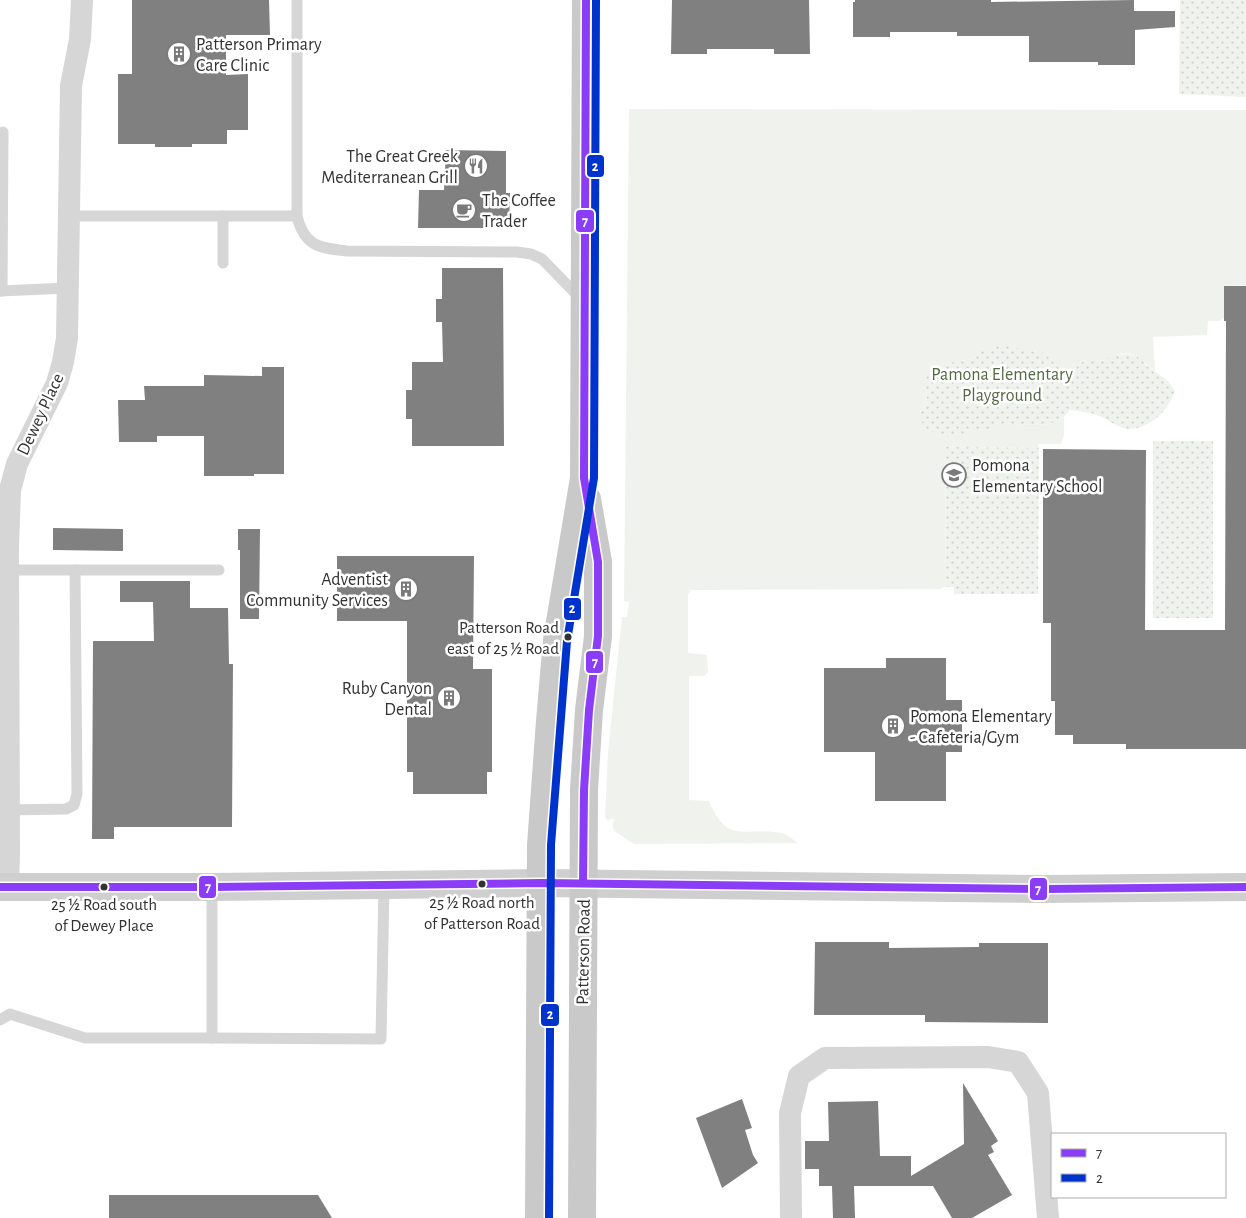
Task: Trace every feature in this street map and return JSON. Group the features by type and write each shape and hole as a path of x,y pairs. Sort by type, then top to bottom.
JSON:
{"main road":[{"name":"Patterson Road","path":"540,1218 541,845 557,640 584,478 586,0"},
{"name":"Patterson Road","path":"582,1218 584,790 589,710 598,636 598,562 584,478"}],"street":[{"name":"Dewey Place","path":"4,888 4,570 10,490 17,464 57,383 67,338 71,86 80,39 82,0"},
{"path":"4,888 212,888 541,883 1045,889 1246,886"},
{"path":"792,1218 790,1114 799,1076 825,1058 988,1057 1018,1062 1038,1093 1048,1218"}],"lane":[{"path":"297,0 297,216 300,229 308,240 324,249 347,251 517,252 531,254 542,259 586,303"},
{"path":"3,132 1,291 68,288"},
{"path":"69,216 297,216"},
{"path":"223,216 223,263"},
{"path":"4,570 219,570"},
{"path":"4,810 66,809 74,805 77,794 76,570"},
{"path":"0,1020 10,1014 85,1038 381,1039 384,886"},
{"path":"212,888 212,1038"}],"green space":[{"path":"1180,0 1246,0 1246,97 1179,94"},
{"path":"629,109 1246,110 1246,285 1224,286 1224,318 1219,321 1208,321 1207,335 1153,337 1155,371 1137,357 1125,353 1100,361 1083,361 1076,367 1072,375 1064,375 1050,358 1034,351 1006,346 982,351 972,359 953,362 945,367 932,370 926,392 927,400 920,413 972,429 990,429 1005,423 1019,425 1050,424 1064,417 1064,435 1061,444 1038,444 1039,448 946,447 945,587 940,589 691,590 688,594 688,653 707,655 708,672 704,676 689,676 689,800 709,801 716,815 730,829 781,833 798,843 634,844 614,831 612,824 615,820 612,818 608,821 605,817 608,752 622,617 627,617 629,602 624,601"},
{"name":"Pamona Elementary Playground","path":"1002,345 1042,353 1050,358 1065,375 1072,375 1078,364 1089,359 1102,361 1114,355 1128,354 1141,358 1146,365 1168,381 1175,391 1168,405 1158,417 1137,428 1125,429 1097,415 1070,410 1064,417 1050,424 1019,425 1005,423 990,429 972,429 956,437 946,437 928,430 923,425 920,413 927,400 925,384 927,376 932,370 945,367 953,362 972,359 982,351"},
{"path":"1153,441 1213,441 1213,618 1153,618"},
{"path":"946,447 1039,448 1038,594 954,594 954,587 945,587"}],"building":[{"name":"Patterson Primary Care Clinic","path":"132,0 269,0 270,35 226,35 226,75 248,74 248,130 227,130 227,144 192,144 192,147 155,147 155,144 118,144 118,74 132,74"},
{"path":"672,0 809,0 810,54 774,54 774,49 707,49 707,54 671,54"},
{"path":"855,0 991,0 991,2 1134,0 1134,11 1175,11 1175,27 1135,30 1135,65 1098,65 1098,62 1029,62 1029,36 957,36 957,32 890,32 890,37 853,37 853,2"},
{"path":"446,150 506,151 506,193 510,193 509,228 418,228 419,190 444,190"},
{"path":"442,268 503,268 504,446 412,446 412,419 406,419 406,390 412,390 412,362 443,362 442,322 436,322 436,299 442,299"},
{"path":"1224,286 1246,286 1246,749 1126,749 1126,744 1073,744 1073,735 1055,735 1055,701 1051,701 1051,623 1043,623 1043,449 1146,450 1145,630 1225,630 1226,321 1224,321"},
{"path":"262,367 284,367 284,474 204,476 204,436 157,436 157,442 119,442 118,400 145,400 144,386 204,386 204,375 262,376"},
{"path":"53,528 123,529 123,551 53,550"},
{"path":"238,529 260,529 259,619 240,619 240,550 238,550"},
{"path":"337,556 474,556 473,669 492,669 492,772 487,772 487,794 413,794 413,772 407,772 407,621 337,621"},
{"path":"120,581 190,581 190,608 228,608 229,664 233,664 232,827 114,827 114,839 92,839 93,641 154,641 153,602 120,602"},
{"name":"Pomona Elementary - Cafeteria/Gym","path":"886,658 946,658 946,700 962,700 962,752 946,752 946,801 875,801 875,752 824,752 824,668 886,668"},
{"path":"815,942 889,942 889,948 979,947 979,943 1048,943 1048,1023 925,1022 925,1015 814,1015"},
{"path":"963,1083 998,1141 991,1146 994,1152 988,1155 1012,1195 972,1218 952,1218 933,1186 854,1186 855,1218 833,1218 832,1186 819,1186 819,1169 805,1169 805,1141 829,1141 828,1102 878,1101 880,1156 911,1156 911,1176 964,1144"},
{"path":"742,1099 752,1128 745,1130 753,1155 758,1163 722,1188 696,1118"},
{"path":"109,1195 318,1195 332,1218 109,1218"}],"transit line":[{"name":"7","path":"583,883 584,790 589,710 598,636 598,562 584,478 586,0"},
{"name":"2","path":"549,1218 551,845 567,641 594,478 596,0"},
{"name":"7","path":"0,887 212,887 541,883 1045,889 1246,887"}],"place":[{"name":"Patterson Primary Care Clinic","path":"179,54"},
{"name":"The Great Greek Mediterranean Grill","path":"476,166"},
{"name":"The Coffee Trader","path":"464,210"},
{"name":"Pomona Elementary School","path":"954,475"},
{"name":"Adventist Community Services","path":"406,589"},
{"name":"Patterson Road east of 25 ½ Road","path":"568,637"},
{"name":"Ruby Canyon Dental","path":"449,698"},
{"name":"Pomona Elementary - Cafeteria/Gym","path":"893,726"},
{"name":"25 ½ Road north of Patterson Road","path":"482,884"},
{"name":"25 ½ Road south of Dewey Place","path":"104,887"}]}
